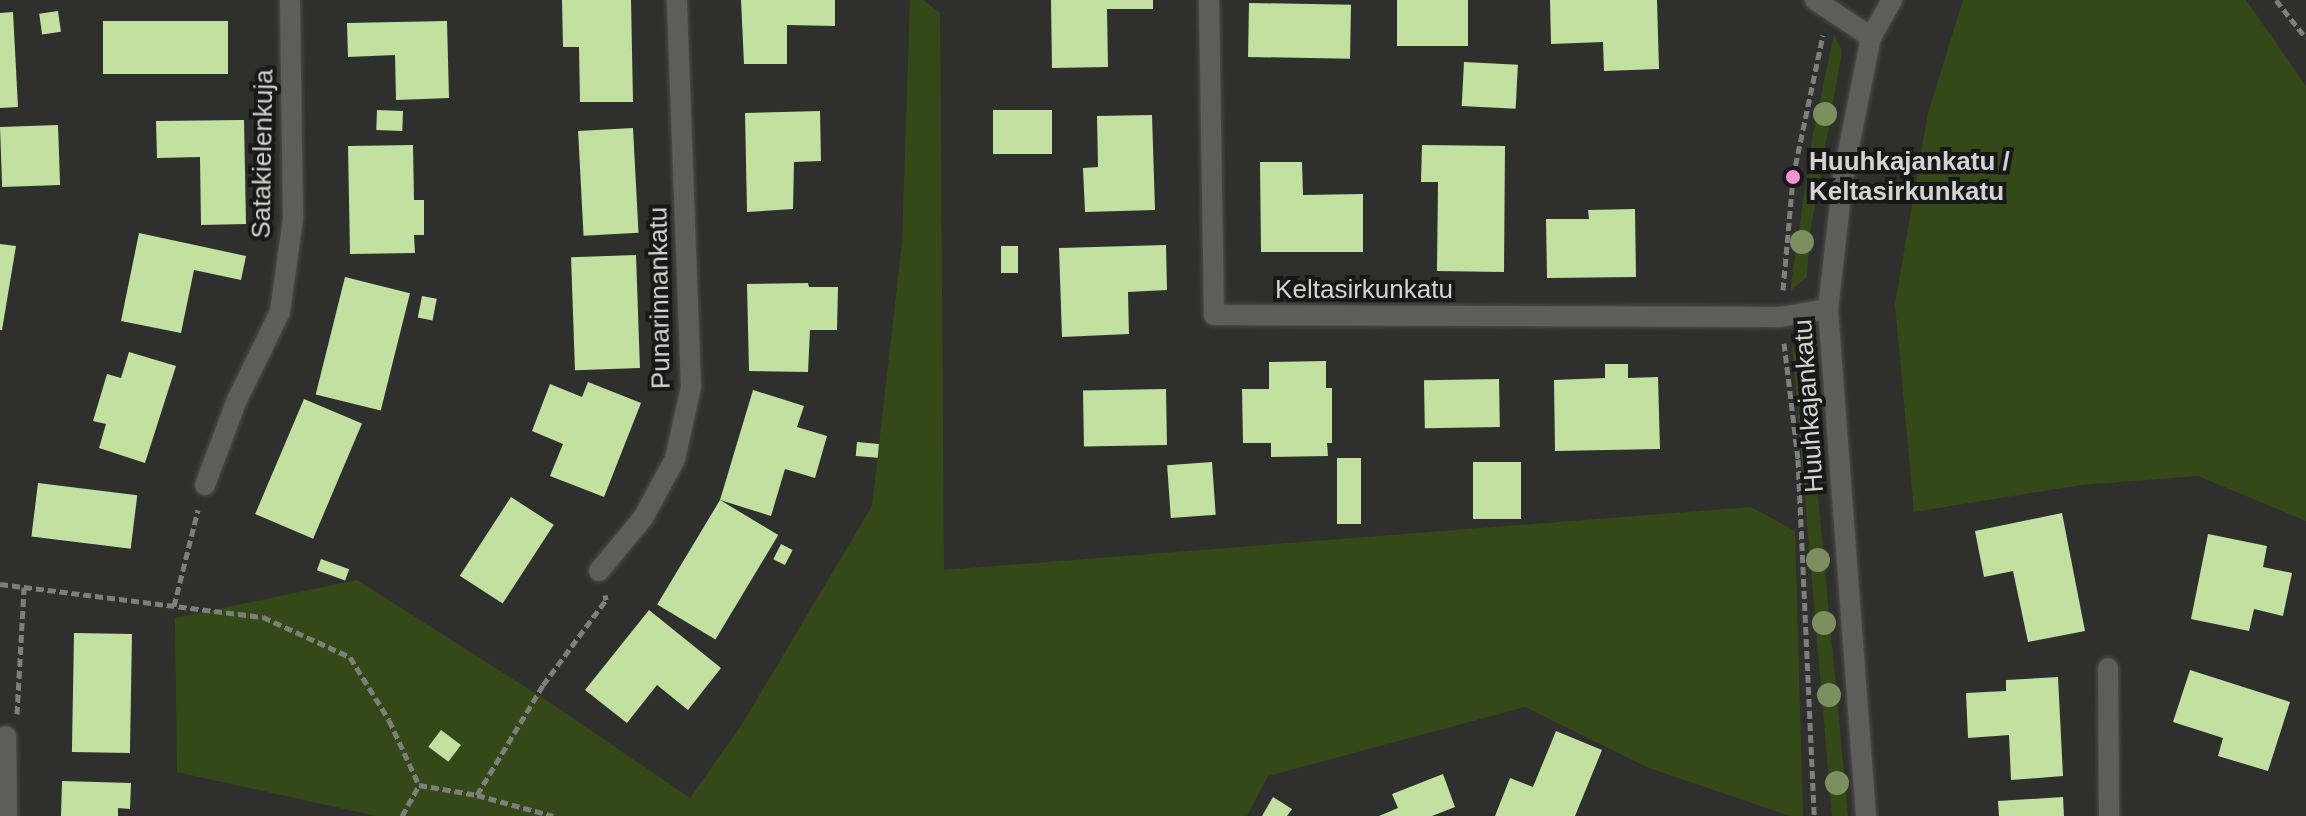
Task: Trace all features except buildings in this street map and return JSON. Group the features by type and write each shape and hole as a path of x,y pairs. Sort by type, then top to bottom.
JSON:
{"street":[{"name":"Satakielenkuja","path":"205,485 237,400 280,312 293,218 290,0"},
{"name":"Punarinnankatu","path":"599,571 643,518 675,459 691,387 677,0"},
{"name":"Keltasirkunkatu","path":"1209,0 1214,315 1780,317 1828,309"},
{"name":"Huuhkajankatu","path":"1866,816 1828,309 1843,177 1871,37 1892,0"},
{"path":"1823,4 1871,37"},
{"path":"2108,668 2109,816"},
{"path":"6,736 7,816"}],"path":[{"path":"2276,0 2306,38"},
{"path":"1814,816 1798,459 1780,317 1793,177 1823,4"},
{"path":"174,606 205,485"},
{"path":"477,795 543,685 606,600 599,571"},
{"path":"0,584 263,617 350,657 389,720 419,785"},
{"path":"6,736 20,707 24,587"},
{"path":"419,785 477,795 553,816"},
{"path":"402,816 419,785"}],"green space":[{"path":"910,0 923,0 940,13 944,570 1751,507 1795,531 1803,816 1790,816 1649,768 1525,707 1268,776 1247,816 376,816 177,772 175,618 357,580 549,702 690,798 741,726 872,506 902,243"},
{"path":"1963,0 2246,0 2306,86 2306,521 2198,476 2081,485 1914,512 1895,304 1928,113"},
{"path":"1834,34 1842,51 1810,233 1807,277 1790,291 1813,134"},
{"path":"1792,345 1805,359 1848,816 1832,816"}],"place":[{"name":"Huuhkajankatu / Keltasirkunkatu","path":"1793,177"}]}
